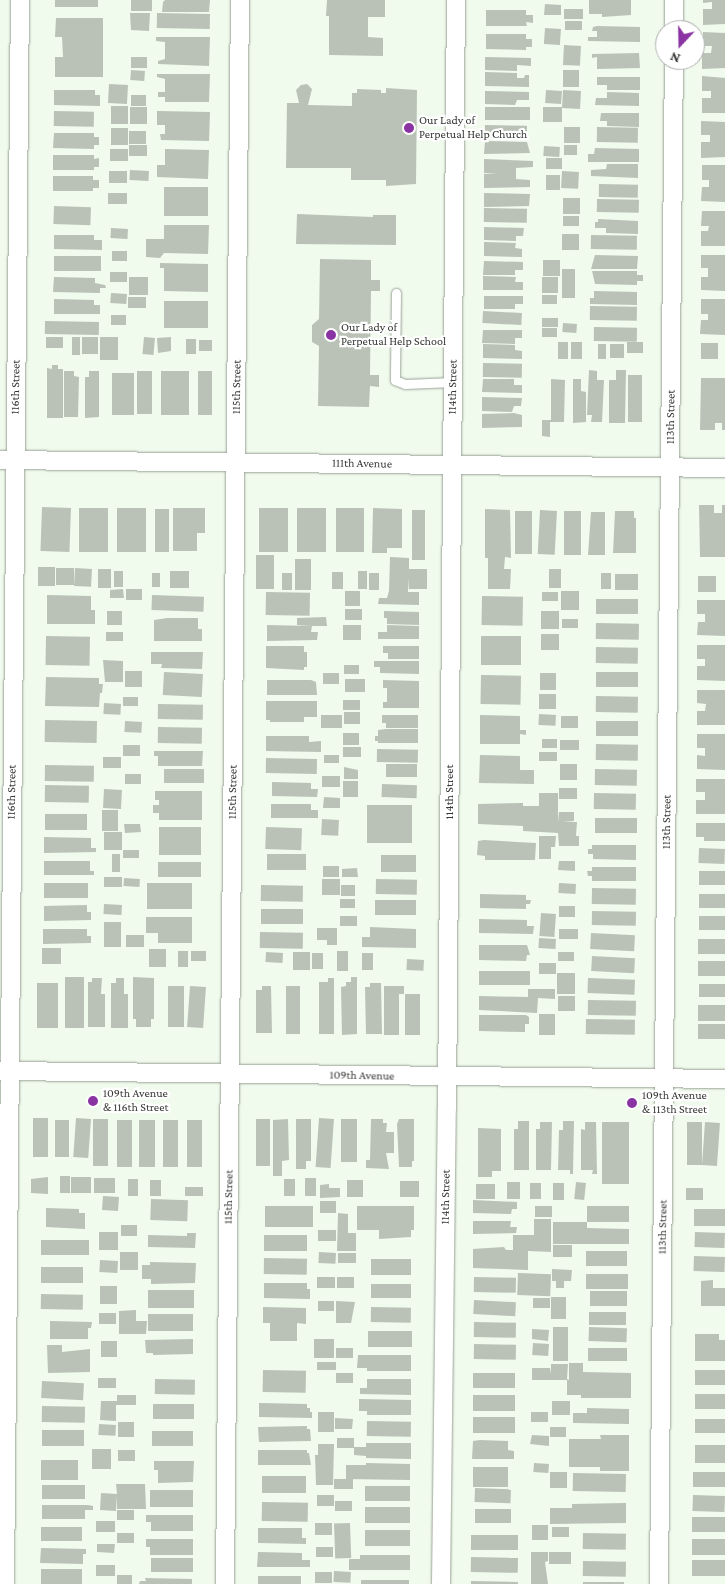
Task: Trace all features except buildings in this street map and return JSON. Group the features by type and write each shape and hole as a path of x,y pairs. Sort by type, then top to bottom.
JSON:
{"street":[{"name":"116th Street","path":"5,1584 8,460 20,0"},
{"name":"115th Street","path":"225,1584 240,0"},
{"name":"114th Street","path":"441,1584 448,1077 456,0"},
{"path":"674,0 674,20"},
{"name":"113th Street","path":"659,1584 674,70"},
{"name":"111th Avenue","path":"8,460 725,468"},
{"name":"109th Avenue","path":"5,1071 725,1079"}],"lane":[{"path":"396,293 396,380 404,384 453,382"}],"place":[{"name":"Our Lady of Perpetual Help Church","path":"409,128"},
{"name":"Our Lady of Perpetual Help School","path":"331,335"},
{"name":"109th Avenue & 116th Street","path":"93,1101"},
{"name":"109th Avenue & 113th Street","path":"632,1103"}]}
